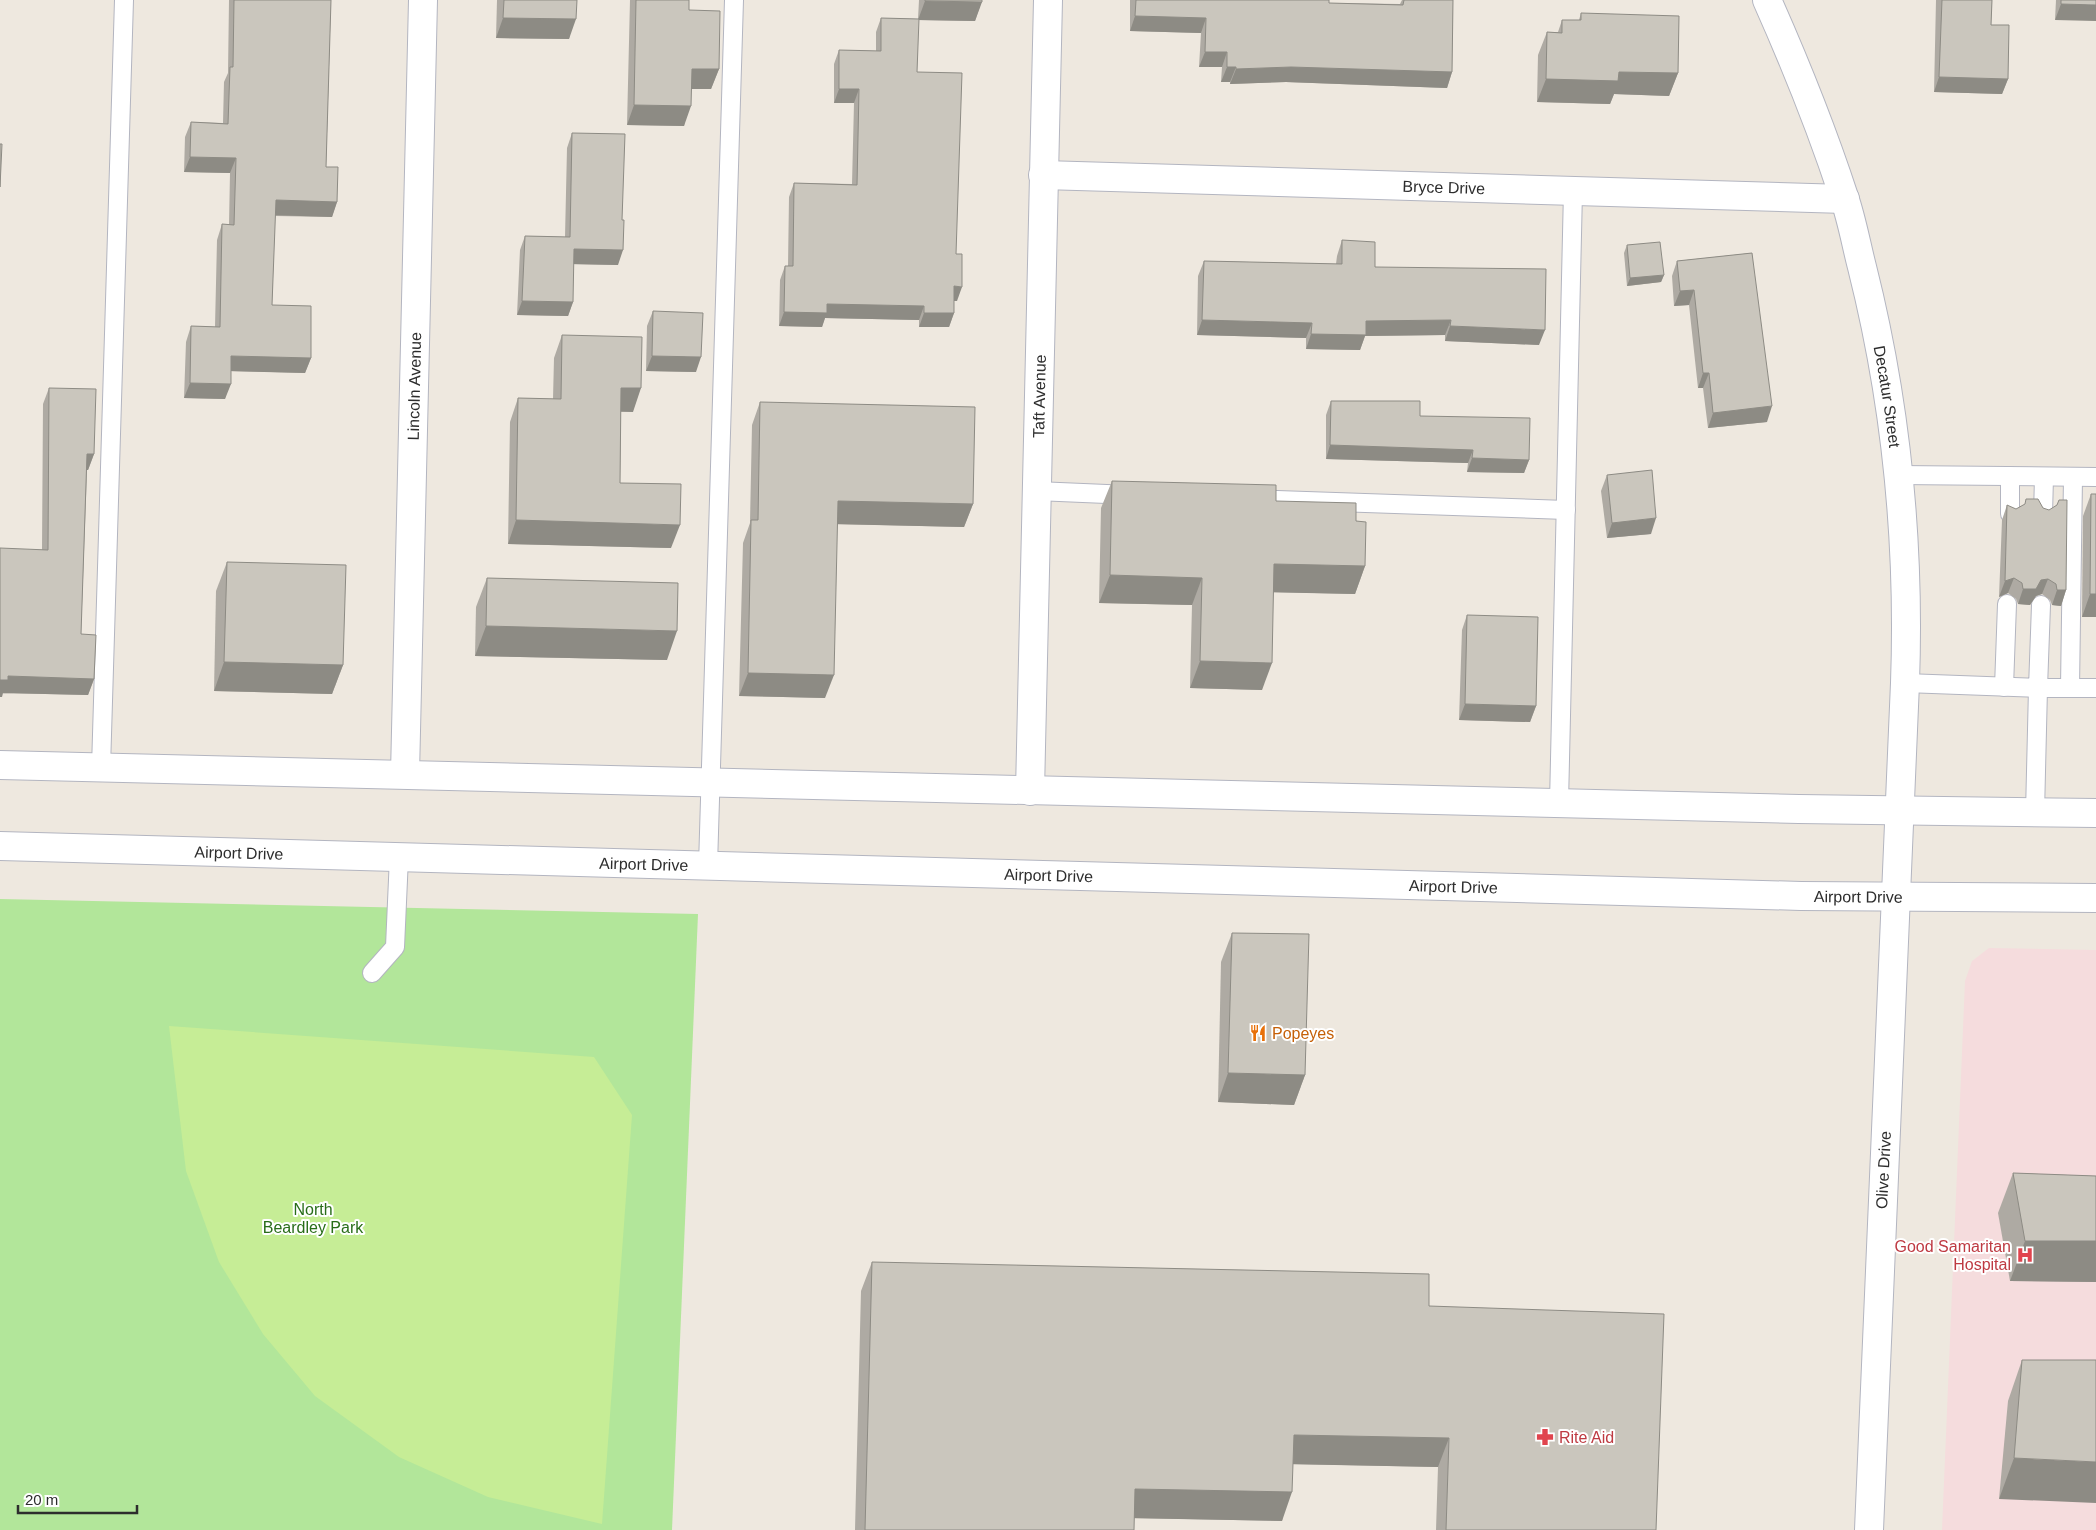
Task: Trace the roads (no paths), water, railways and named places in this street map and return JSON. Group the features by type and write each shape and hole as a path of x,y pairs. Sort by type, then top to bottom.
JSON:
{"main road":[{"name":"Lincoln Avenue","path":"406,774 423,0"},
{"name":"Taft Avenue","path":"1030,791 1048,0"},
{"name":"Decatur Street","path":"1767,0 1803,80 1845,199 1875,317 1895,442 1905,567 1905,683 1900,811"},
{"name":"Bryce Drive","path":"1043,176 1845,199"},
{"path":"0,765 1900,811 2096,813"},
{"name":"Olive Drive","path":"1869,1530 1900,811"},
{"name":"Airport Drive","path":"0,846 1896,897 2096,898"}],"lane":[{"path":"101,768 124,0"},
{"path":"708,866 734,0"},
{"path":"1559,803 1573,191"},
{"path":"1898,475 2096,477"},
{"path":"2010,476 2010,514"},
{"path":"2043,515 2044,477"},
{"path":"2070,688 2073,477"},
{"path":"1036,492 1146,495"},
{"path":"1236,498 1566,510"},
{"path":"2004,687 2007,604"},
{"path":"2035,812 2041,605"},
{"path":"1905,683 2038,688 2096,688"},
{"path":"372,973 396,948 399,857"}],"place":[{"name":"Popeyes","path":"1258,1033"},
{"name":"Good Samaritan Hospital","path":"2025,1255"},
{"name":"Rite Aid","path":"1545,1437"}],"park label":[{"name":"North Beardley Park","path":"313,1218"}]}
